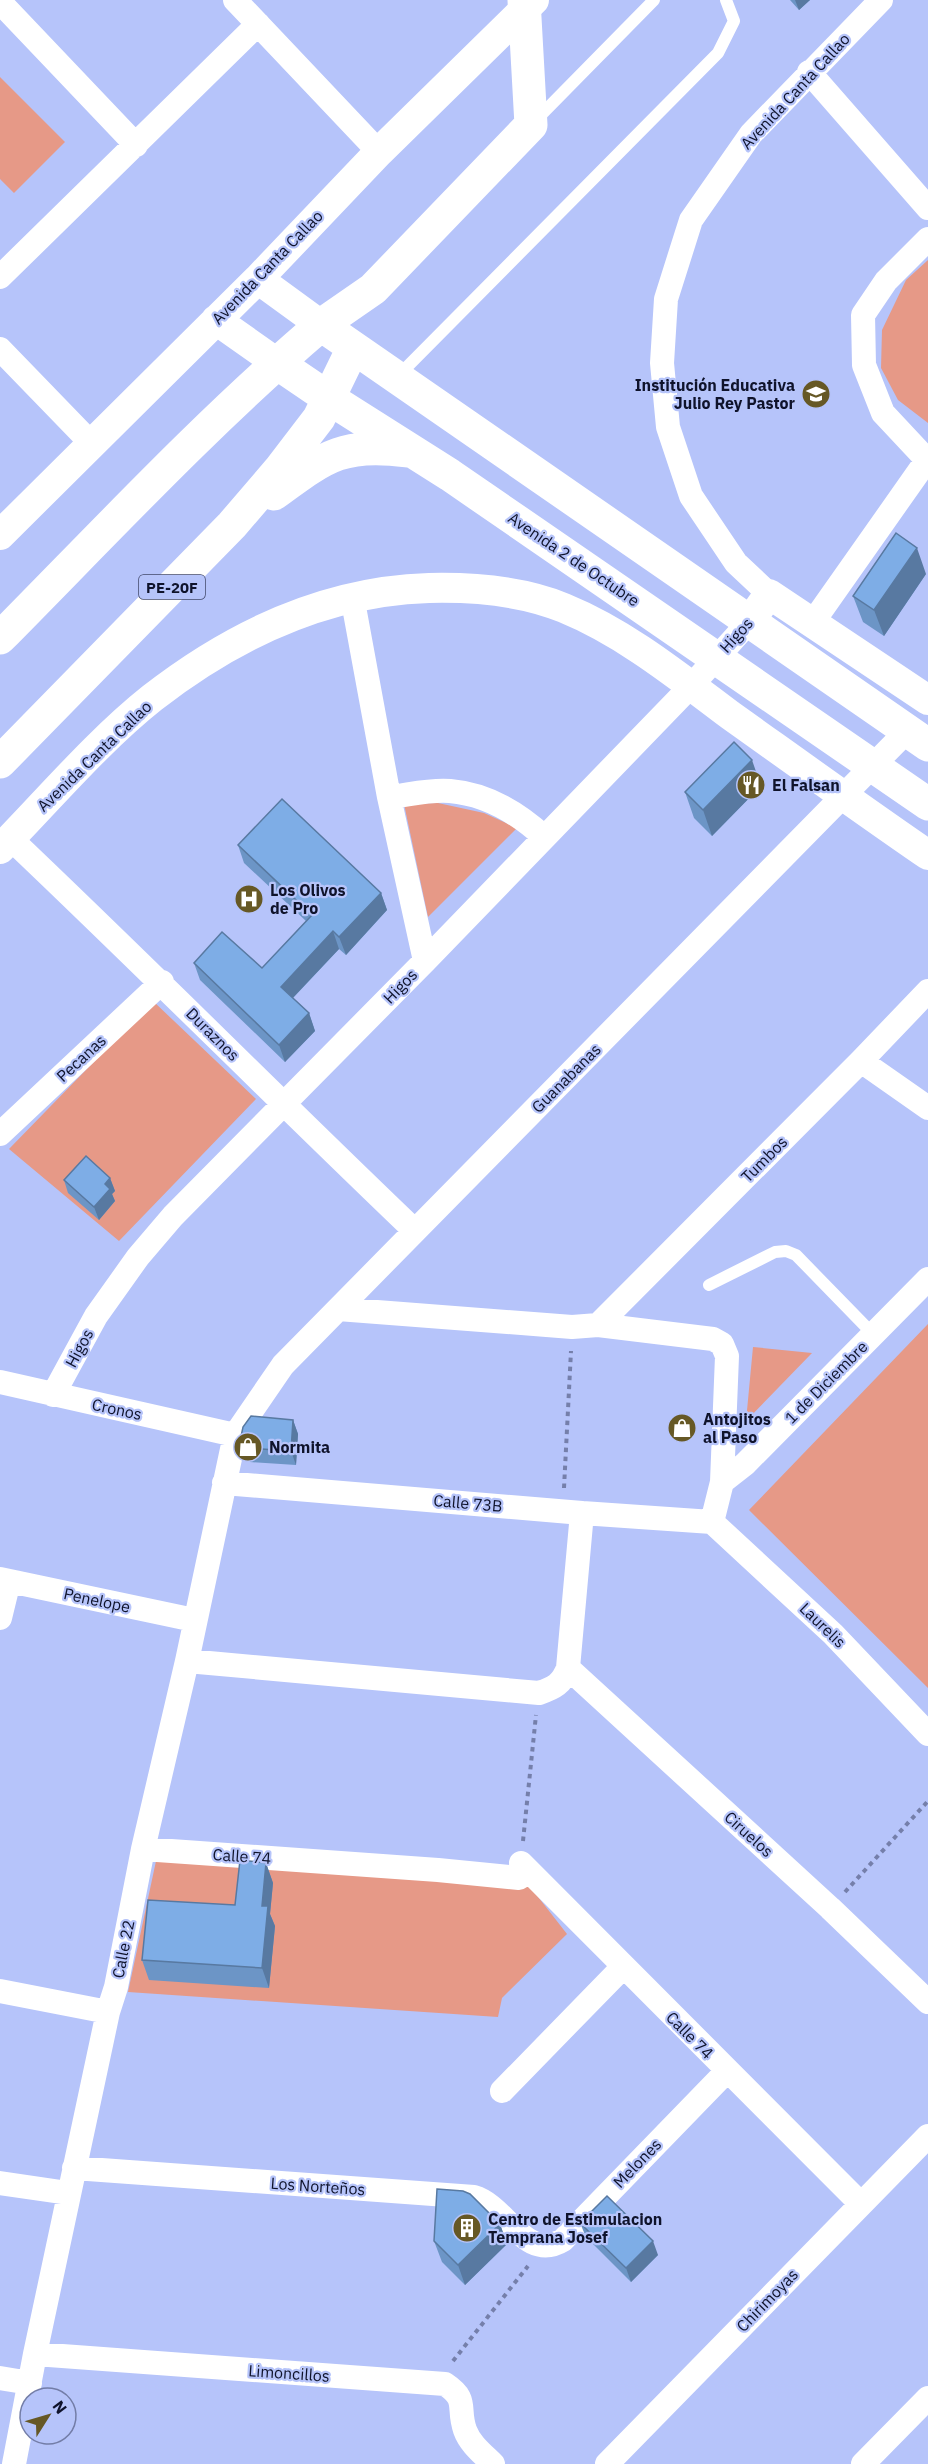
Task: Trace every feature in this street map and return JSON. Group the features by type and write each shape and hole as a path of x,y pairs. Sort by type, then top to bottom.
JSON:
{"main road":[{"path":"523,2 531,125"},
{"name":"PE-20F","path":"0,638 170,466 277,363 321,325 373,289 531,125"},
{"name":"PE-20F","path":"0,762 232,525 298,446 330,399 353,348 373,289"},
{"path":"321,325 918,738"},
{"name":"Avenida 2 de Octubre","path":"277,363 411,452 450,475 928,804"},
{"path":"232,525 318,462 345,451 378,447 411,452"}],"street":[{"path":"235,0 379,152"},
{"name":"Avenida Canta Callao","path":"813,622 769,594 736,563 691,496 668,427 662,363 666,299 691,220 751,134 881,0"},
{"path":"0,2 136,145"},
{"name":"Avenida Canta Callao","path":"0,535 258,279 523,2"},
{"path":"0,277 258,24"},
{"path":"809,72 928,208"},
{"path":"928,239 886,281 863,315 864,365 883,413 927,460 813,622 928,700"},
{"path":"258,279 321,325"},
{"name":"Avenida 2 de Octubre","path":"216,320 277,363"},
{"path":"0,349 92,444"},
{"name":"Avenida Canta Callao","path":"5,844 109,738 151,699 250,633 299,612 352,596 405,589 454,587 512,594 562,607 616,634 691,686"},
{"name":"Higos","path":"53,1395 96,1316 138,1257 173,1216 425,961 691,686 750,621 769,594"},
{"path":"352,596 389,797 425,961"},
{"path":"691,686 928,855"},
{"name":"Guanabanas","path":"235,1435 283,1365 873,766 918,738"},
{"path":"389,797 448,790 479,796 523,818 544,837"},
{"name":"Duraznos","path":"5,844 162,982 283,1105 415,1232"},
{"name":"Pecanas","path":"0,1134 162,982"},
{"name":"Tumbos","path":"598,1325 928,991"},
{"path":"861,1061 928,1108"},
{"name":"1 de Diciembre","path":"722,1482 745,1464 928,1279"},
{"path":"338,1309 572,1327 598,1325 713,1339 722,1344 727,1356 722,1482 712,1522"},
{"name":"Cronos","path":"0,1382 235,1435"},
{"name":"Calle 22","path":"14,2464 68,2193 108,2012 116,1987 143,1849 187,1661 235,1435"},
{"name":"Calle 73B","path":"224,1483 712,1522"},
{"path":"187,1661 538,1693 556,1687 564,1679 568,1668 573,1512"},
{"name":"Laurelis","path":"712,1522 833,1634 928,1734"},
{"path":"0,1618 4,1580"},
{"name":"Penelope","path":"4,1580 194,1620"},
{"name":"Ciruelos","path":"568,1668 830,1908 928,2002"},
{"name":"Calle 74","path":"143,1849 438,1870 520,1871 623,1967 861,2205"},
{"path":"502,2091 623,1967"},
{"path":"0,1991 108,2012"},
{"name":"Melones","path":"543,2246 556,2244 562,2240 726,2072"},
{"name":"Chirimoyas","path":"607,2464 928,2136"},
{"name":"Los Norteños","path":"74,2168 474,2197 492,2205 525,2239 534,2245 543,2246"},
{"path":"0,2183 68,2193"},
{"name":"Limoncillos","path":"35,2354 445,2384 457,2392 462,2407 465,2430 473,2444 493,2464"},
{"path":"0,2378 30,2383"},
{"path":"863,2464 928,2398"}],"lane":[{"path":"531,125 654,0"},
{"path":"396,378 718,53 734,21 726,0"},
{"path":"710,1285 775,1252 786,1251 796,1255 873,1334"}],"path":[{"path":"572,1327 573,1512"},
{"path":"520,1871 538,1693"},
{"path":"830,1908 928,1801"},
{"path":"436,2384 543,2246"}],"shaded area":[{"path":"0,77 65,142 14,193 0,179"},
{"path":"928,260 928,423 898,400 881,368 882,330 906,280"},
{"path":"438,803 484,813 517,828 428,917 404,804"},
{"path":"153,1001 256,1099 119,1241 9,1149"},
{"path":"928,1324 928,1688 749,1510"},
{"path":"753,1347 812,1353 746,1421"},
{"path":"159,1847 521,1875 567,1934 502,1998 498,2017 128,1992"}],"building":[{"path":"896,533 917,548 874,610 853,596"},
{"path":"734,742 752,760 703,810 685,792"},
{"path":"282,799 381,893 339,937 333,931 281,987 309,1013 279,1045 194,963 222,932 262,968 312,915 238,845"},
{"path":"86,1156 110,1178 105,1184 110,1189 94,1207 64,1180"},
{"path":"251,1416 293,1420 291,1451 245,1448 240,1441 243,1427"},
{"path":"240,1860 266,1863 262,1906 268,1906 262,1968 142,1960 148,1900 235,1905"},
{"path":"437,2189 463,2191 470,2194 500,2224 458,2265 434,2241"},
{"path":"607,2196 653,2241 626,2268 580,2223"}],"place":[{"name":"Institución Educativa Julio Rey Pastor","path":"816,394"},
{"name":"El Falsan","path":"751,785"},
{"name":"Los Olivos de Pro","path":"249,899"},
{"name":"Antojitos al Paso","path":"682,1428"},
{"name":"Normita","path":"248,1447"},
{"name":"Centro de Estimulacion Temprana Josef","path":"467,2228"}]}
